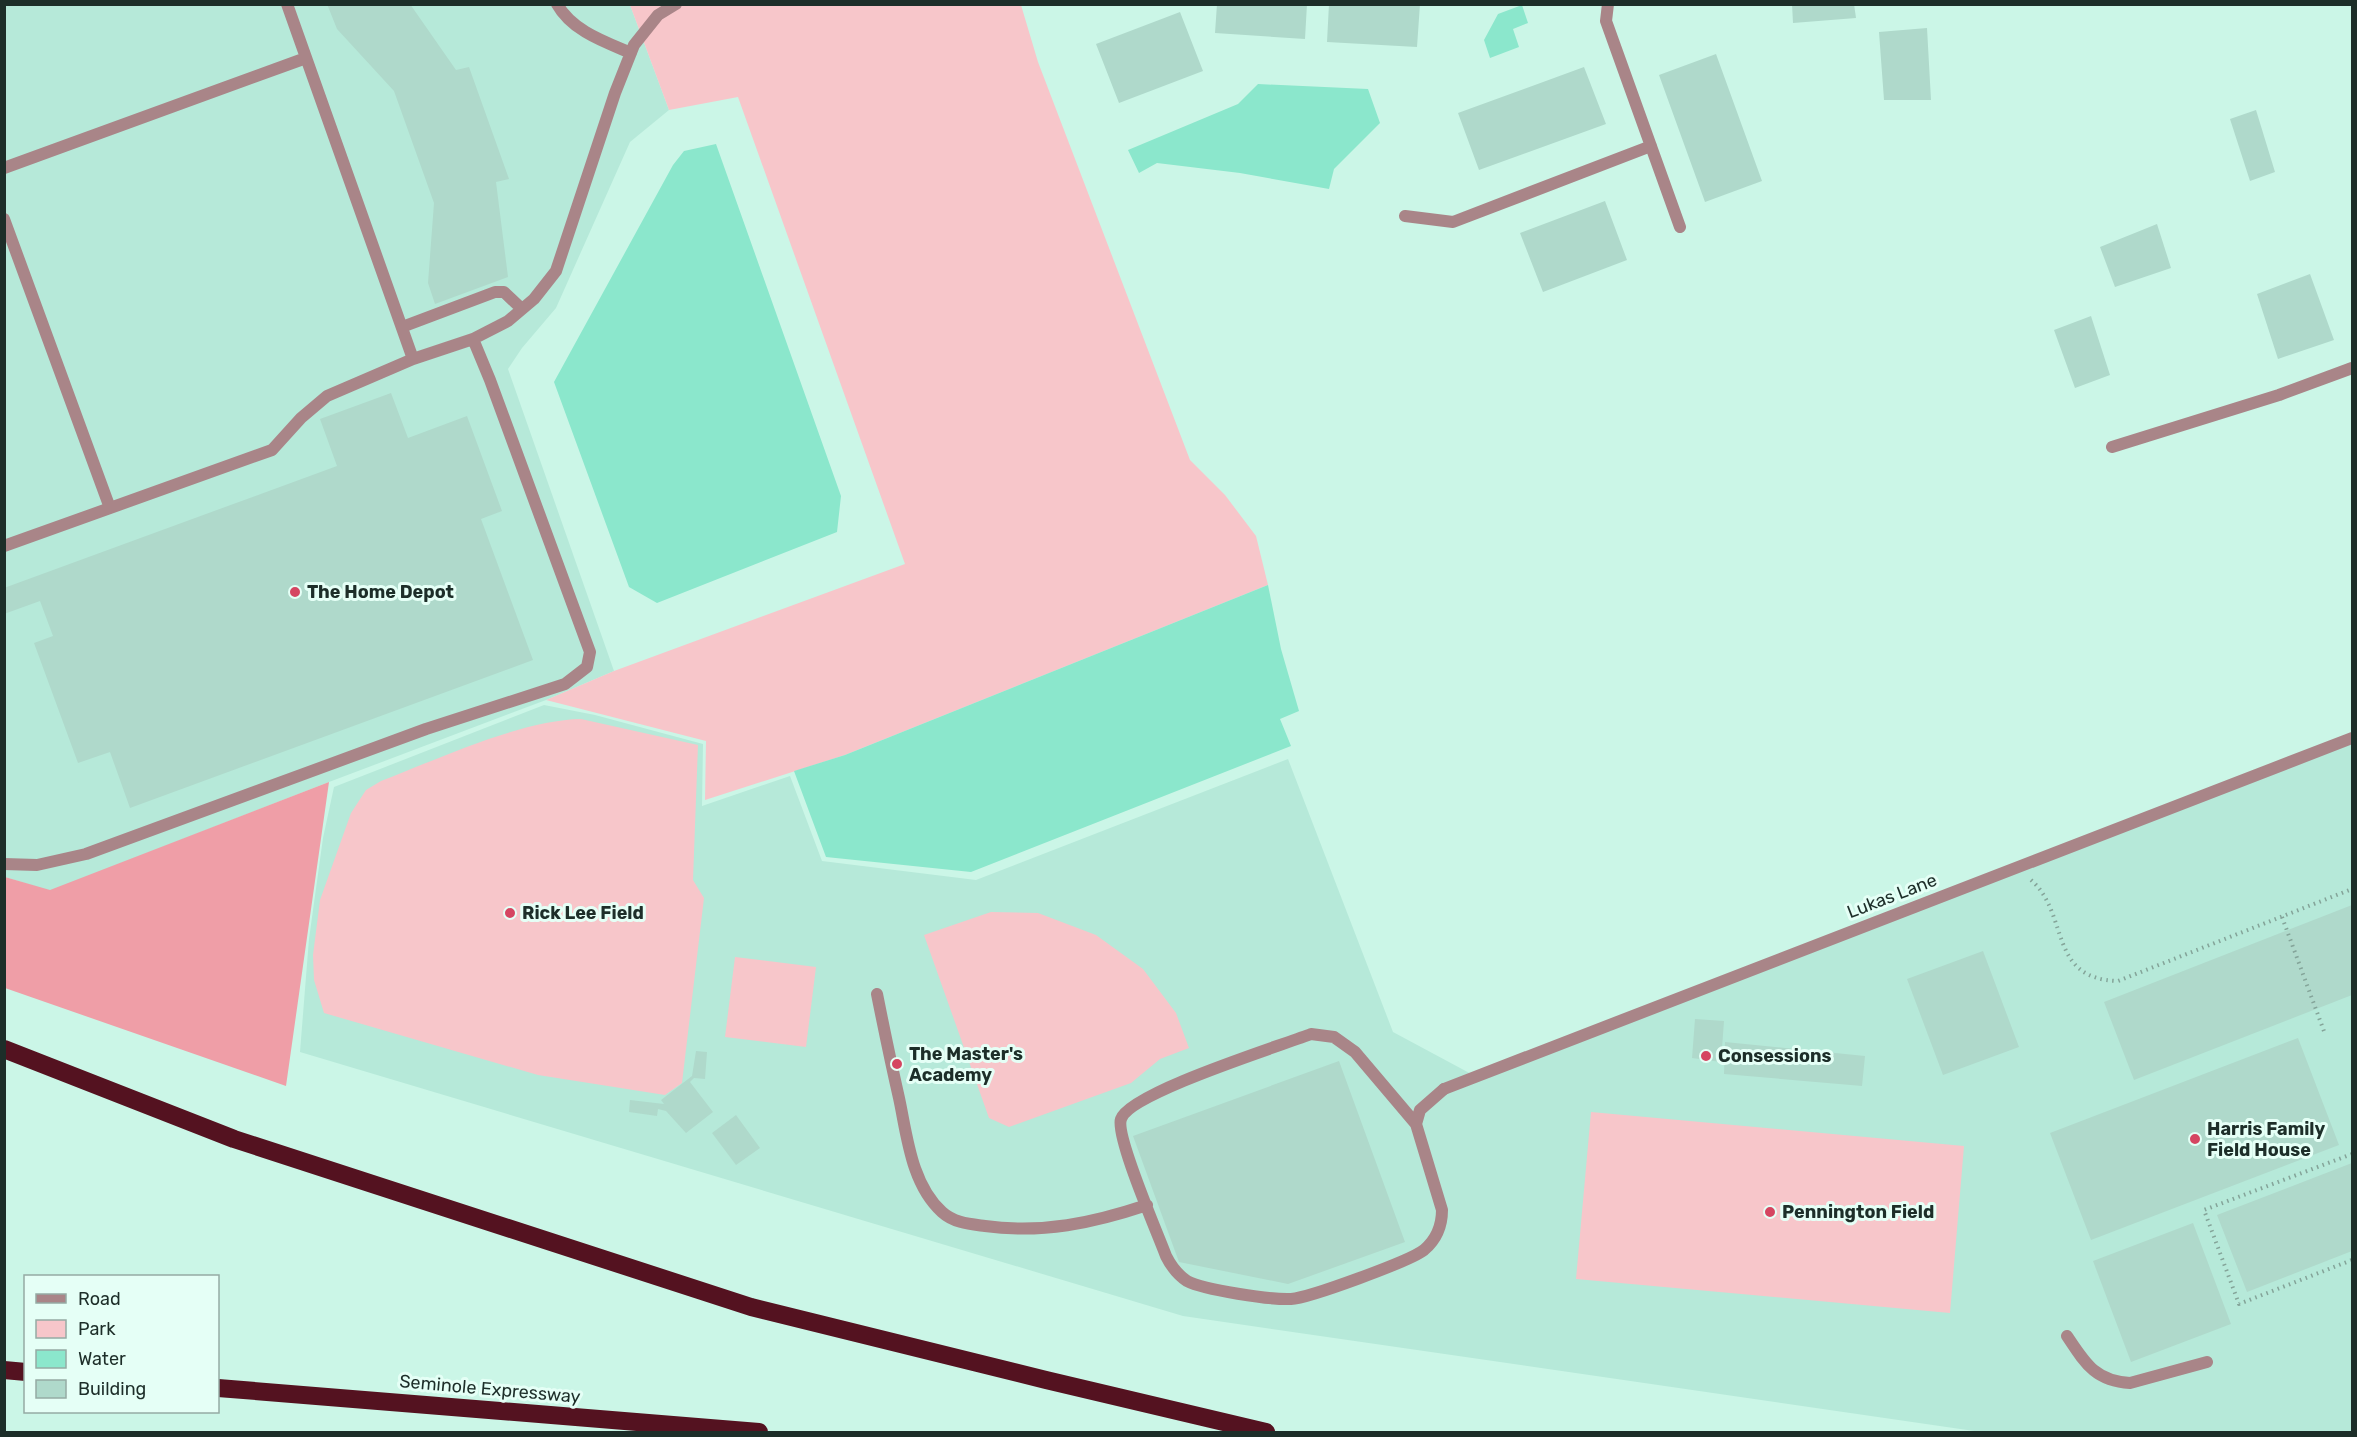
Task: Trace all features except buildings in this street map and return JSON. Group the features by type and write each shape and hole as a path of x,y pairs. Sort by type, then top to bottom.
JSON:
{"highway":[{"path":"4,1049 234,1139 751,1307 1266,1432"},
{"path":"4,1370 24,1372"},
{"name":"Seminole Expressway","path":"219,1388 759,1432"}],"street":[{"path":"287,4 414,359"},
{"path":"557,4 563,15 578,27 631,53"},
{"path":"4,546 272,450 301,418 327,396 414,359 473,339 508,321 534,299 556,271 615,93 634,45 658,15 676,4"},
{"path":"1608,4 1606,21 1680,226"},
{"path":"4,168 306,58"},
{"path":"1405,216 1454,222 1651,146"},
{"path":"4,219 110,508"},
{"path":"402,327 495,292 504,291 522,309"},
{"path":"4,864 37,864 86,854 426,729 565,684 587,667 590,652 473,339"},
{"path":"2112,447 2279,395 2352,368"},
{"name":"Lukas Lane","path":"1416,1124 1420,1110 1444,1089 2352,738"},
{"path":"877,994 908,1144 917,1172 930,1198 942,1212 964,1223 999,1228 1039,1229 1083,1224 1147,1205"},
{"path":"1311,1034 1334,1037 1355,1052 1416,1124 1442,1210 1442,1224 1435,1238 1417,1255 1334,1287 1294,1299 1269,1298 1200,1286 1187,1281 1172,1266 1166,1256 1147,1205 1127,1155 1120,1124 1125,1113 1133,1105 1169,1086 1311,1034"},
{"path":"2067,1336 2092,1370 2104,1379 2117,1382 2130,1383 2207,1362"}],"path":[{"path":"2031,880 2038,886 2048,905 2070,960 2083,972 2109,981 2118,981 2352,890"},
{"path":"2282,917 2325,1034"},
{"path":"2352,1154 2204,1210 2239,1304 2352,1260"}],"shaded area":[{"path":"4,5 630,5 669,110 630,142 556,308 522,348 508,369 614,671 546,700 50,891 5,877"},
{"name":"The Master's Academy","path":"544,705 595,715 703,744 702,806 790,776 822,861 976,880 1288,759 1393,1032 1475,1076 2352,738 2352,1432 1981,1432 1183,1316 300,1052 309,939 323,838 334,787"},
{"path":"329,782 286,1086 5,988 5,877 50,890"}],"green space":[{"path":"630,5 1021,5 1038,62 1190,460 1225,495 1256,536 1268,585 845,755 705,800 706,741 546,700 614,671 905,564 738,97 669,110"},
{"name":"Rick Lee Field","path":"581,719 698,745 693,880 704,898 682,1083 665,1095 538,1075 324,1013 314,980 313,955 320,900 351,813 366,790 381,781 506,733 558,721"},
{"path":"991,912 1038,913 1096,935 1143,969 1176,1013 1189,1048 1160,1059 1131,1083 1009,1127 989,1118 924,935"},
{"path":"735,957 816,967 806,1047 725,1037"},
{"name":"Pennington Field","path":"1591,1112 1964,1146 1950,1313 1576,1279"}],"water":[{"path":"1522,5 1528,23 1513,29 1519,47 1490,58 1484,40 1498,14"},
{"path":"1258,84 1368,89 1380,123 1334,169 1329,189 1240,173 1157,163 1139,173 1128,150 1238,104"},
{"path":"716,144 841,496 837,532 657,603 629,587 554,382 673,165 684,151"},
{"path":"1268,585 1281,649 1299,711 1280,719 1291,746 971,872 826,857 794,771 845,755"}],"place":[{"name":"The Home Depot","path":"295,592"},
{"name":"Rick Lee Field","path":"510,913"},
{"name":"Consessions","path":"1706,1056"},
{"name":"The Master's Academy","path":"897,1064"},
{"name":"Harris Family Field House","path":"2195,1139"},
{"name":"Pennington Field","path":"1770,1212"}]}
